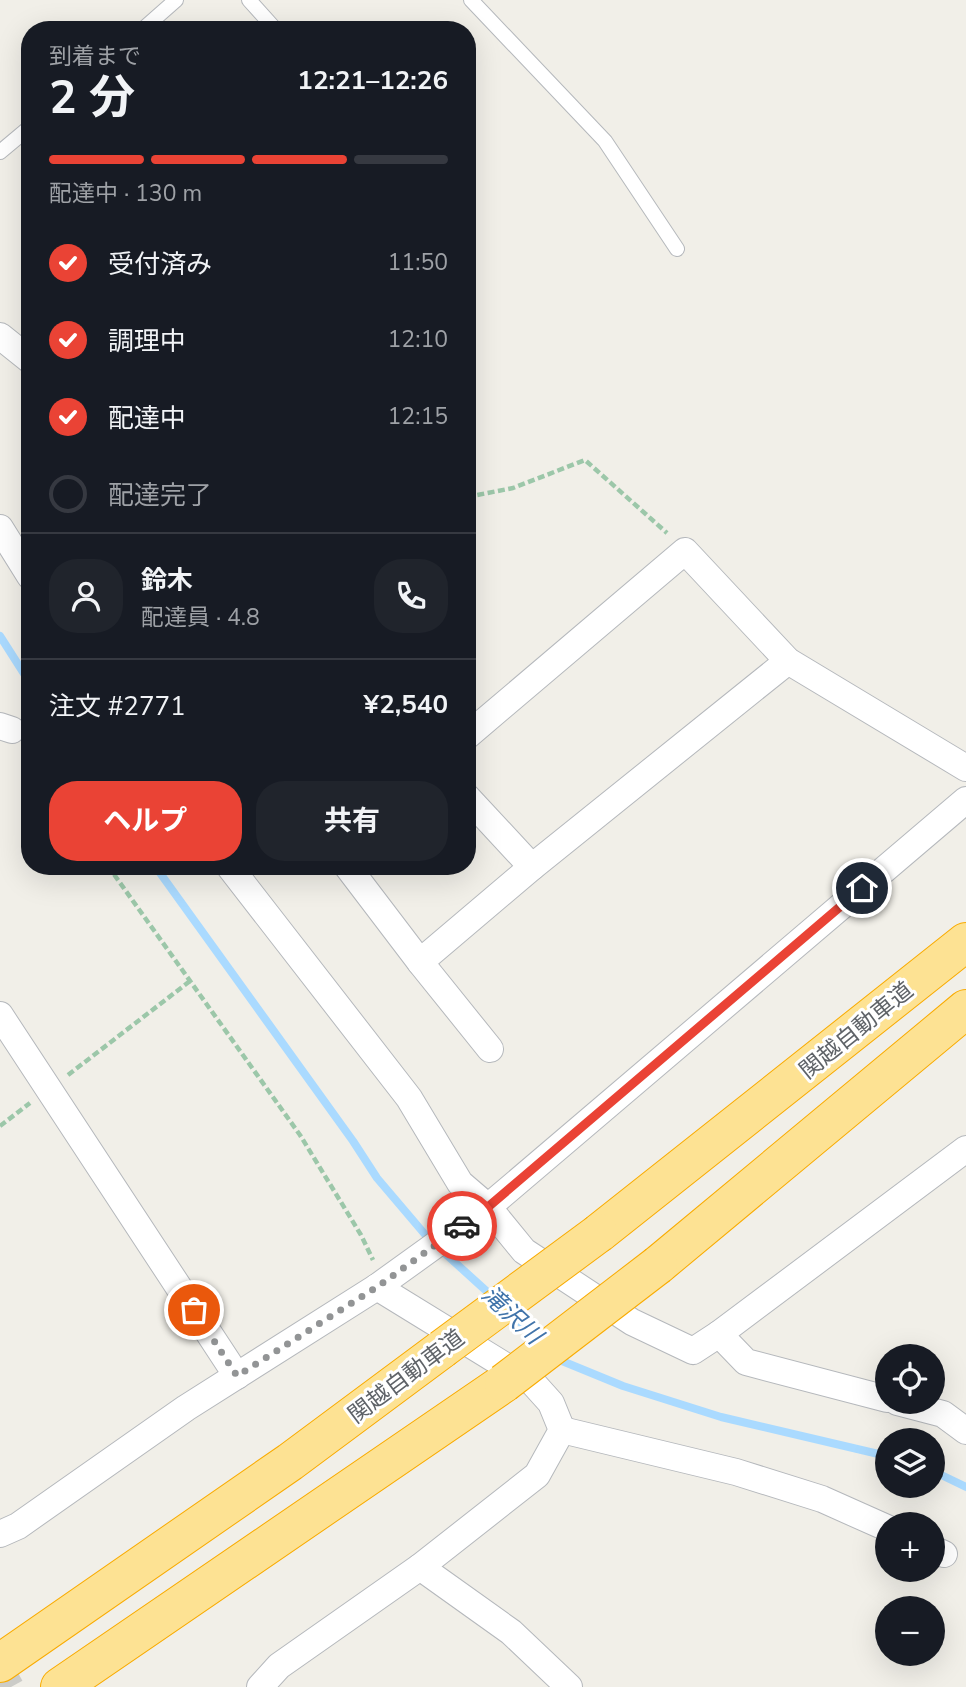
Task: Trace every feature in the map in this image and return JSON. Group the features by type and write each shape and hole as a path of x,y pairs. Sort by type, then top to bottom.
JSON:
{"highway":[{"name":"関越自動車道","path":"0,1663 290,1462 599,1233 966,942"},
{"path":"60,1687 504,1383 659,1265 966,1009"}],"street":[{"path":"0,336 21,353"},
{"path":"0,528 21,562"},
{"path":"476,728 685,551 788,661 966,768"},
{"path":"420,962 532,867 788,661"},
{"path":"0,1534 18,1526 186,1408 377,1287 488,1207 966,800"},
{"path":"476,807 532,867"},
{"path":"236,875 409,1098 460,1183 488,1207 524,1251 632,1322 694,1351 966,1149"},
{"path":"354,875 490,1049"},
{"path":"0,1015 237,1376"},
{"path":"377,1287 533,1383 551,1403 562,1430"},
{"path":"719,1334 746,1362 875,1396"},
{"path":"943,1414 966,1431"},
{"path":"562,1430 736,1472 822,1499 875,1523"},
{"path":"260,1687 285,1677 537,1475 562,1430"},
{"path":"420,1567 511,1632 569,1687"}],"lane":[{"path":"152,21 176,0"},
{"path":"249,0 268,21"},
{"path":"471,0 605,141 677,249"},
{"path":"0,152 21,134"}],"path":[{"path":"476,495 513,488 585,460 647,513 685,551"},
{"path":"113,875 300,1135 361,1235 372,1257 377,1287"},
{"path":"0,1126 190,981"}],"waterway":[{"name":"滝沢川","path":"0,636 21,669"},
{"name":"滝沢川","path":"161,875 377,1178 428,1238 493,1297"},
{"name":"滝沢川","path":"510,1313 542,1342"},
{"name":"滝沢川","path":"556,1356 562,1361 623,1386 721,1417 875,1453"},
{"name":"滝沢川","path":"945,1477 966,1487"}],"tunnel":[{"path":"0,1667 11,1687"}],"way so far":[{"path":"194,1310 237,1376 377,1287 462,1226"}],"route":[{"path":"462,1226 488,1207 862,888"}]}
